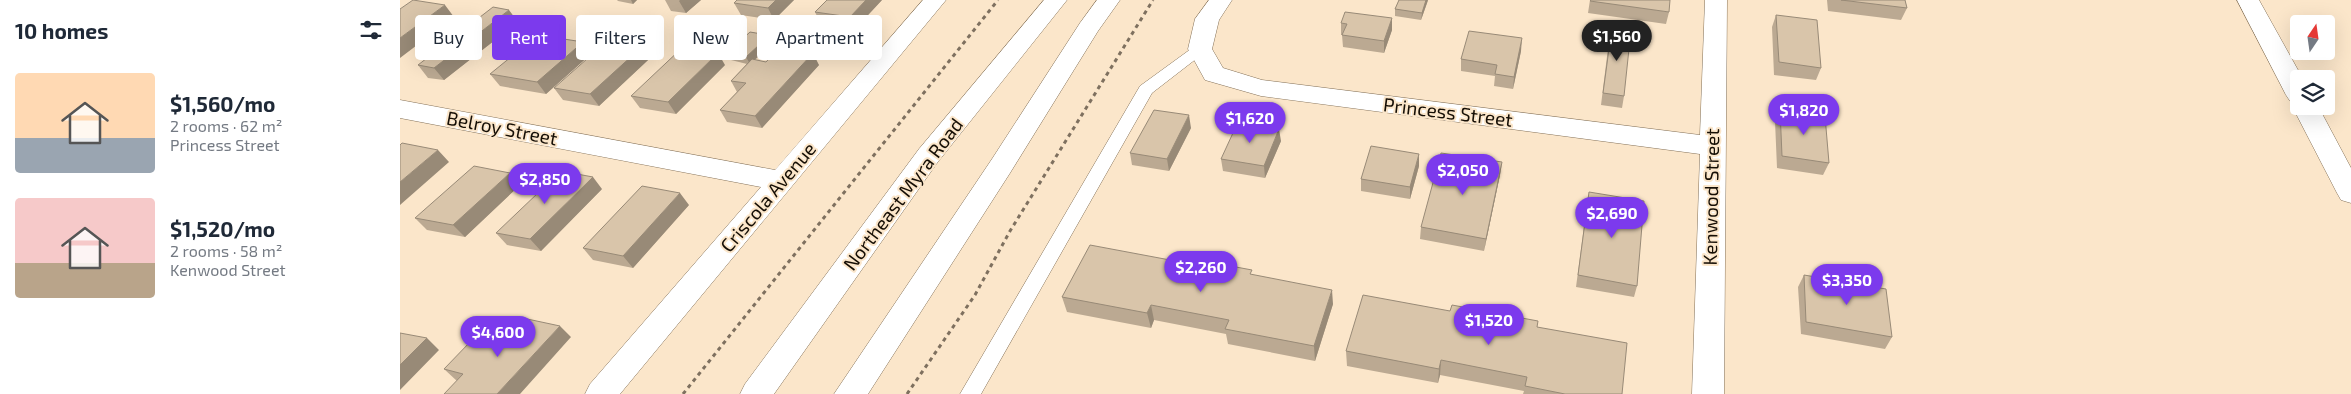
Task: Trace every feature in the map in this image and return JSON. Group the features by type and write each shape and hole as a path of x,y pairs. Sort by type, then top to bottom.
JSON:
{"main road":[{"name":"Criscola Avenue","path":"601,394 935,0"},
{"name":"Northeast Myra Road","path":"756,394 928,156 1056,0"},
{"path":"850,394 1001,166 1088,28 1109,0"},
{"path":"1200,49 1207,19 1220,0"},
{"name":"Kenwood Street","path":"1708,394 1716,0"},
{"path":"2248,0 2290,78"},
{"name":"Princess Street","path":"1200,49 1214,74 1261,88 1712,146"},
{"name":"Belroy Street","path":"400,109 782,181"},
{"path":"2310,115 2351,193"}],"lane":[{"path":"970,394 1146,90 1156,80 1200,49"}],"path":[{"path":"683,394 998,0"},
{"path":"908,394 975,295 1010,231 1153,0"}],"building":[{"path":"413,0 445,5 431,15 415,15 415,27 400,38 400,9"},
{"path":"737,0 776,0 768,8 734,3"},
{"path":"827,0 866,0 852,15 815,12"},
{"path":"1399,0 1426,0 1422,13 1395,9"},
{"path":"1591,0 1670,0 1669,12"},
{"path":"1841,0 1905,0 1907,8"},
{"path":"493,7 509,10 503,15 492,15 492,23 482,31 482,16"},
{"path":"1345,12 1392,18 1384,41 1342,35 1347,24 1341,23"},
{"path":"1776,15 1817,20 1821,68 1779,62"},
{"path":"1612,27 1631,30 1624,96 1603,93"},
{"path":"1469,31 1522,38 1514,77 1495,74 1497,65 1461,59"},
{"path":"750,32 757,33 757,47 747,56 747,35"},
{"path":"566,39 576,41 576,48 566,57"},
{"path":"674,55 674,60 711,60 668,102 631,96"},
{"path":"752,59 766,62 768,60 807,60 755,116 720,110 746,83 731,81"},
{"path":"424,60 444,60 434,68 418,65"},
{"path":"507,60 562,60 537,82 490,74"},
{"path":"586,60 627,60 590,94 554,88"},
{"path":"1780,109 1825,116 1829,163 1782,156"},
{"path":"1154,110 1189,115 1167,159 1130,153"},
{"path":"1238,122 1279,129 1264,166 1221,159"},
{"path":"402,143 438,150 400,182 400,145"},
{"path":"1371,146 1419,154 1410,187 1361,179"},
{"path":"1441,153 1502,162 1486,239 1421,227"},
{"path":"474,166 510,173 453,225 415,218"},
{"path":"561,171 593,177 530,239 496,233"},
{"path":"642,186 680,193 623,256 583,248"},
{"path":"1589,192 1644,201 1637,286 1578,275"},
{"path":"1090,245 1170,260 1172,255 1252,270 1250,274 1332,290 1314,346 1225,329 1229,320 1151,305 1147,313 1062,297"},
{"path":"1804,275 1886,289 1892,337 1806,322"},
{"path":"1363,295 1450,311 1452,305 1538,321 1537,327 1627,343 1622,394 1565,394 1525,386 1527,377 1441,360 1439,369 1346,351"},
{"path":"518,317 560,326 497,394 444,394 463,374 444,369 471,341 491,345"},
{"path":"400,333 427,338 400,365"}]}
